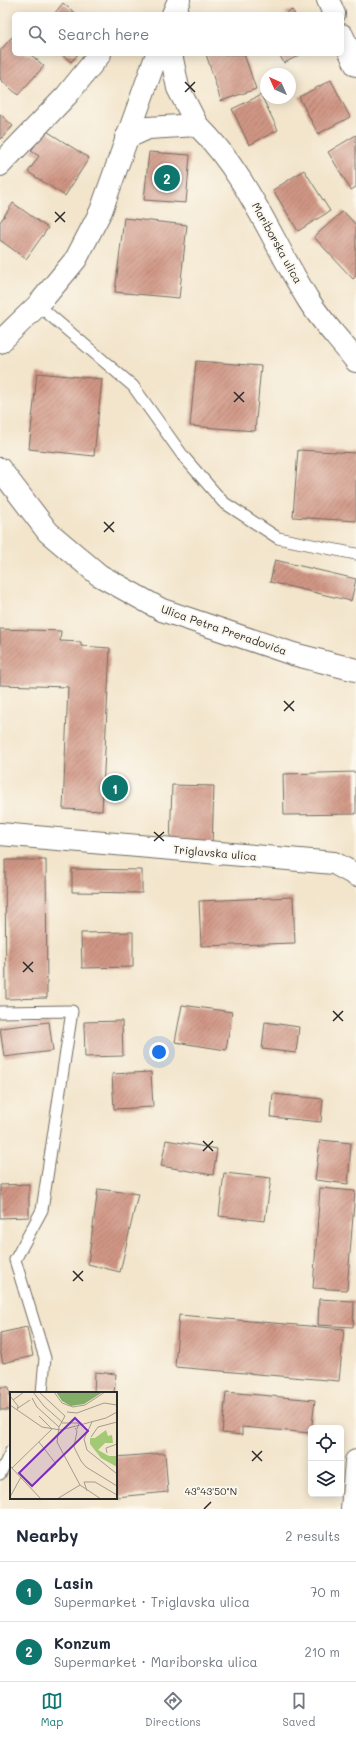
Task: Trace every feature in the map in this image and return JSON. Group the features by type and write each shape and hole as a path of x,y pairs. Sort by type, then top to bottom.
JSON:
{"street":[{"path":"174,12 179,0"},
{"path":"328,0 333,12"},
{"path":"344,39 356,65"},
{"path":"0,166 67,95 98,56"},
{"path":"0,342 38,305 76,259 101,211 156,56"},
{"name":"Mariborska ulica","path":"171,56 178,88 197,125 212,139 245,185 309,302 356,361"},
{"path":"126,138 148,128 197,125"},
{"name":"Ulica Petra Preradovića","path":"0,469 48,532 99,576 162,610 293,654 356,670"},
{"name":"Triglavska ulica","path":"0,834 334,863 356,875"},
{"path":"352,1509 356,1462"}],"lane":[{"path":"38,305 133,386 183,456 223,502 278,538 356,554"},
{"path":"0,1012 72,1011 42,1210 15,1260 45,1358 42,1392"},
{"path":"0,1474 10,1453"}],"building":[{"path":"63,3 74,12 56,12"},
{"path":"12,37 12,56 32,56 44,66 18,95 0,79 0,51"},
{"path":"64,56 76,56 71,62"},
{"path":"207,56 245,56 256,89 221,101"},
{"path":"280,56 298,56 284,63"},
{"path":"331,80 350,117 318,134 299,97"},
{"path":"260,95 260,104 265,104 278,130 249,145 232,109"},
{"path":"0,114 13,126 0,140"},
{"path":"45,130 89,158 65,196 28,172 39,156 31,151"},
{"path":"356,135 356,187 351,190 328,152"},
{"path":"149,152 190,155 186,203 144,200"},
{"path":"304,170 330,211 298,231 273,190"},
{"path":"13,203 48,228 26,259 0,240 0,222"},
{"path":"343,211 356,225 356,276 353,279 314,237"},
{"path":"124,218 187,225 179,298 115,292"},
{"path":"196,361 261,366 255,431 190,426"},
{"path":"37,373 102,379 94,456 29,449"},
{"path":"298,450 356,453 356,521 293,517"},
{"path":"275,560 356,579 351,601 270,582"},
{"path":"0,629 61,631 60,641 81,642 81,646 110,648 102,811 63,809 68,687 0,685"},
{"path":"356,772 356,814 284,815 283,774"},
{"path":"172,785 214,786 212,846 170,845"},
{"path":"5,860 46,860 47,998 6,999"},
{"path":"72,869 142,870 142,893 72,892"},
{"path":"293,897 295,943 201,946 199,901"},
{"path":"133,932 133,967 82,968 81,933"},
{"path":"182,1005 232,1012 226,1050 175,1042"},
{"path":"122,1021 123,1056 85,1057 84,1022"},
{"path":"49,1022 53,1051 4,1057 0,1028"},
{"path":"265,1022 299,1027 296,1053 262,1049"},
{"path":"151,1072 153,1107 114,1109 112,1074"},
{"path":"273,1094 323,1099 321,1122 271,1117"},
{"path":"166,1140 217,1149 213,1175 161,1166"},
{"path":"320,1140 351,1143 348,1184 315,1180"},
{"path":"224,1173 271,1178 265,1221 219,1216"},
{"path":"29,1184 29,1217 0,1218 0,1185"},
{"path":"320,1188 355,1191 347,1290 313,1288"},
{"path":"98,1189 138,1194 120,1272 88,1264"},
{"path":"319,1299 354,1301 353,1327 318,1325"},
{"path":"179,1315 344,1329 339,1381 175,1367"},
{"path":"27,1327 33,1356 3,1363 0,1350 0,1333"},
{"path":"95,1372 116,1374 114,1392 94,1392"},
{"path":"0,1387 9,1387 10,1410 0,1410"},
{"path":"226,1392 315,1400 312,1425 308,1425 308,1433 242,1427 242,1435 222,1433"},
{"path":"165,1453 168,1492 117,1497 117,1457"}],"place":[{"name":"Konzum","path":"167,178"},
{"name":"Lasin","path":"115,788"}]}
